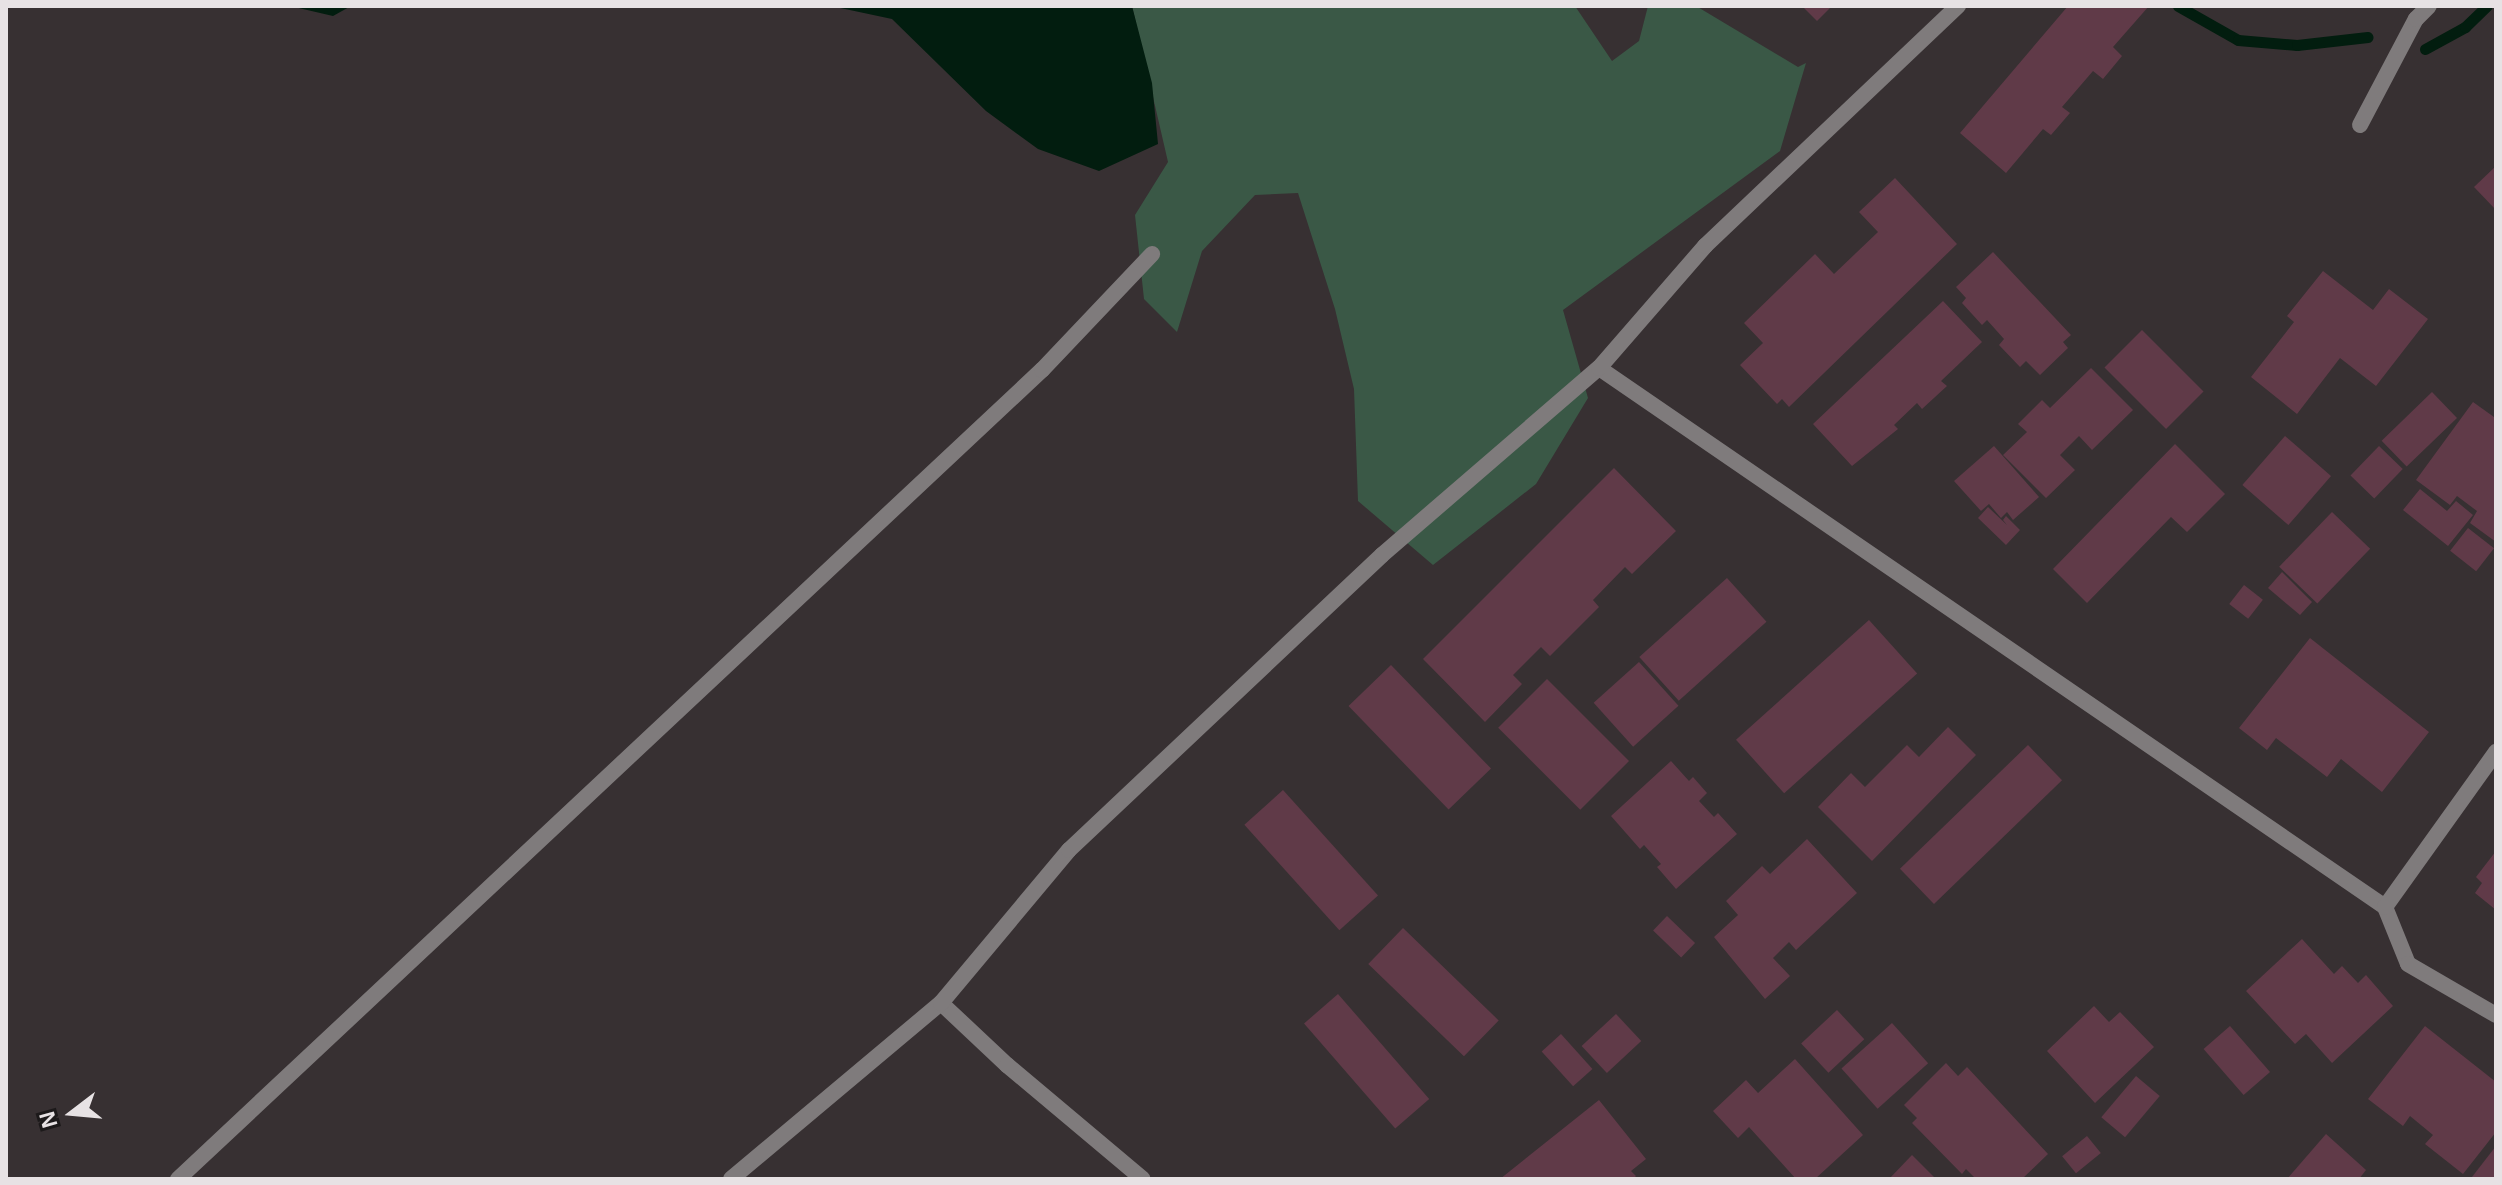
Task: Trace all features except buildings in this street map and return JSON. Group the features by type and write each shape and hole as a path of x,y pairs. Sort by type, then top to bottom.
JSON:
{"street":[{"path":"731,1179 941,1003 1069,850 1382,555 1599,368 1705,246 1958,6"},
{"path":"2360,125 2416,19 2429,6"},
{"path":"178,1179 1042,370 1152,254"},
{"path":"1599,368 2385,907 2408,964 2496,1015"},
{"path":"2385,907 2496,752"},
{"path":"941,1003 1007,1065 1143,1179"}],"shaded area":[{"path":"290,6 351,6 333,16"},
{"path":"831,6 1132,6 1152,83 1158,144 1099,171 1038,149 986,111 892,19"},
{"path":"1132,6 1575,6 1612,61 1639,41 1648,6 1696,6 1798,67 1806,63 1780,151 1563,310 1588,398 1536,484 1433,565 1358,501 1354,389 1335,309 1298,193 1255,195 1202,251 1177,332 1144,299 1135,215 1168,162"}],"waterway":[{"path":"2178,6 2238,40 2297,45 2368,37"},
{"path":"2425,49 2465,27 2487,6"}]}
